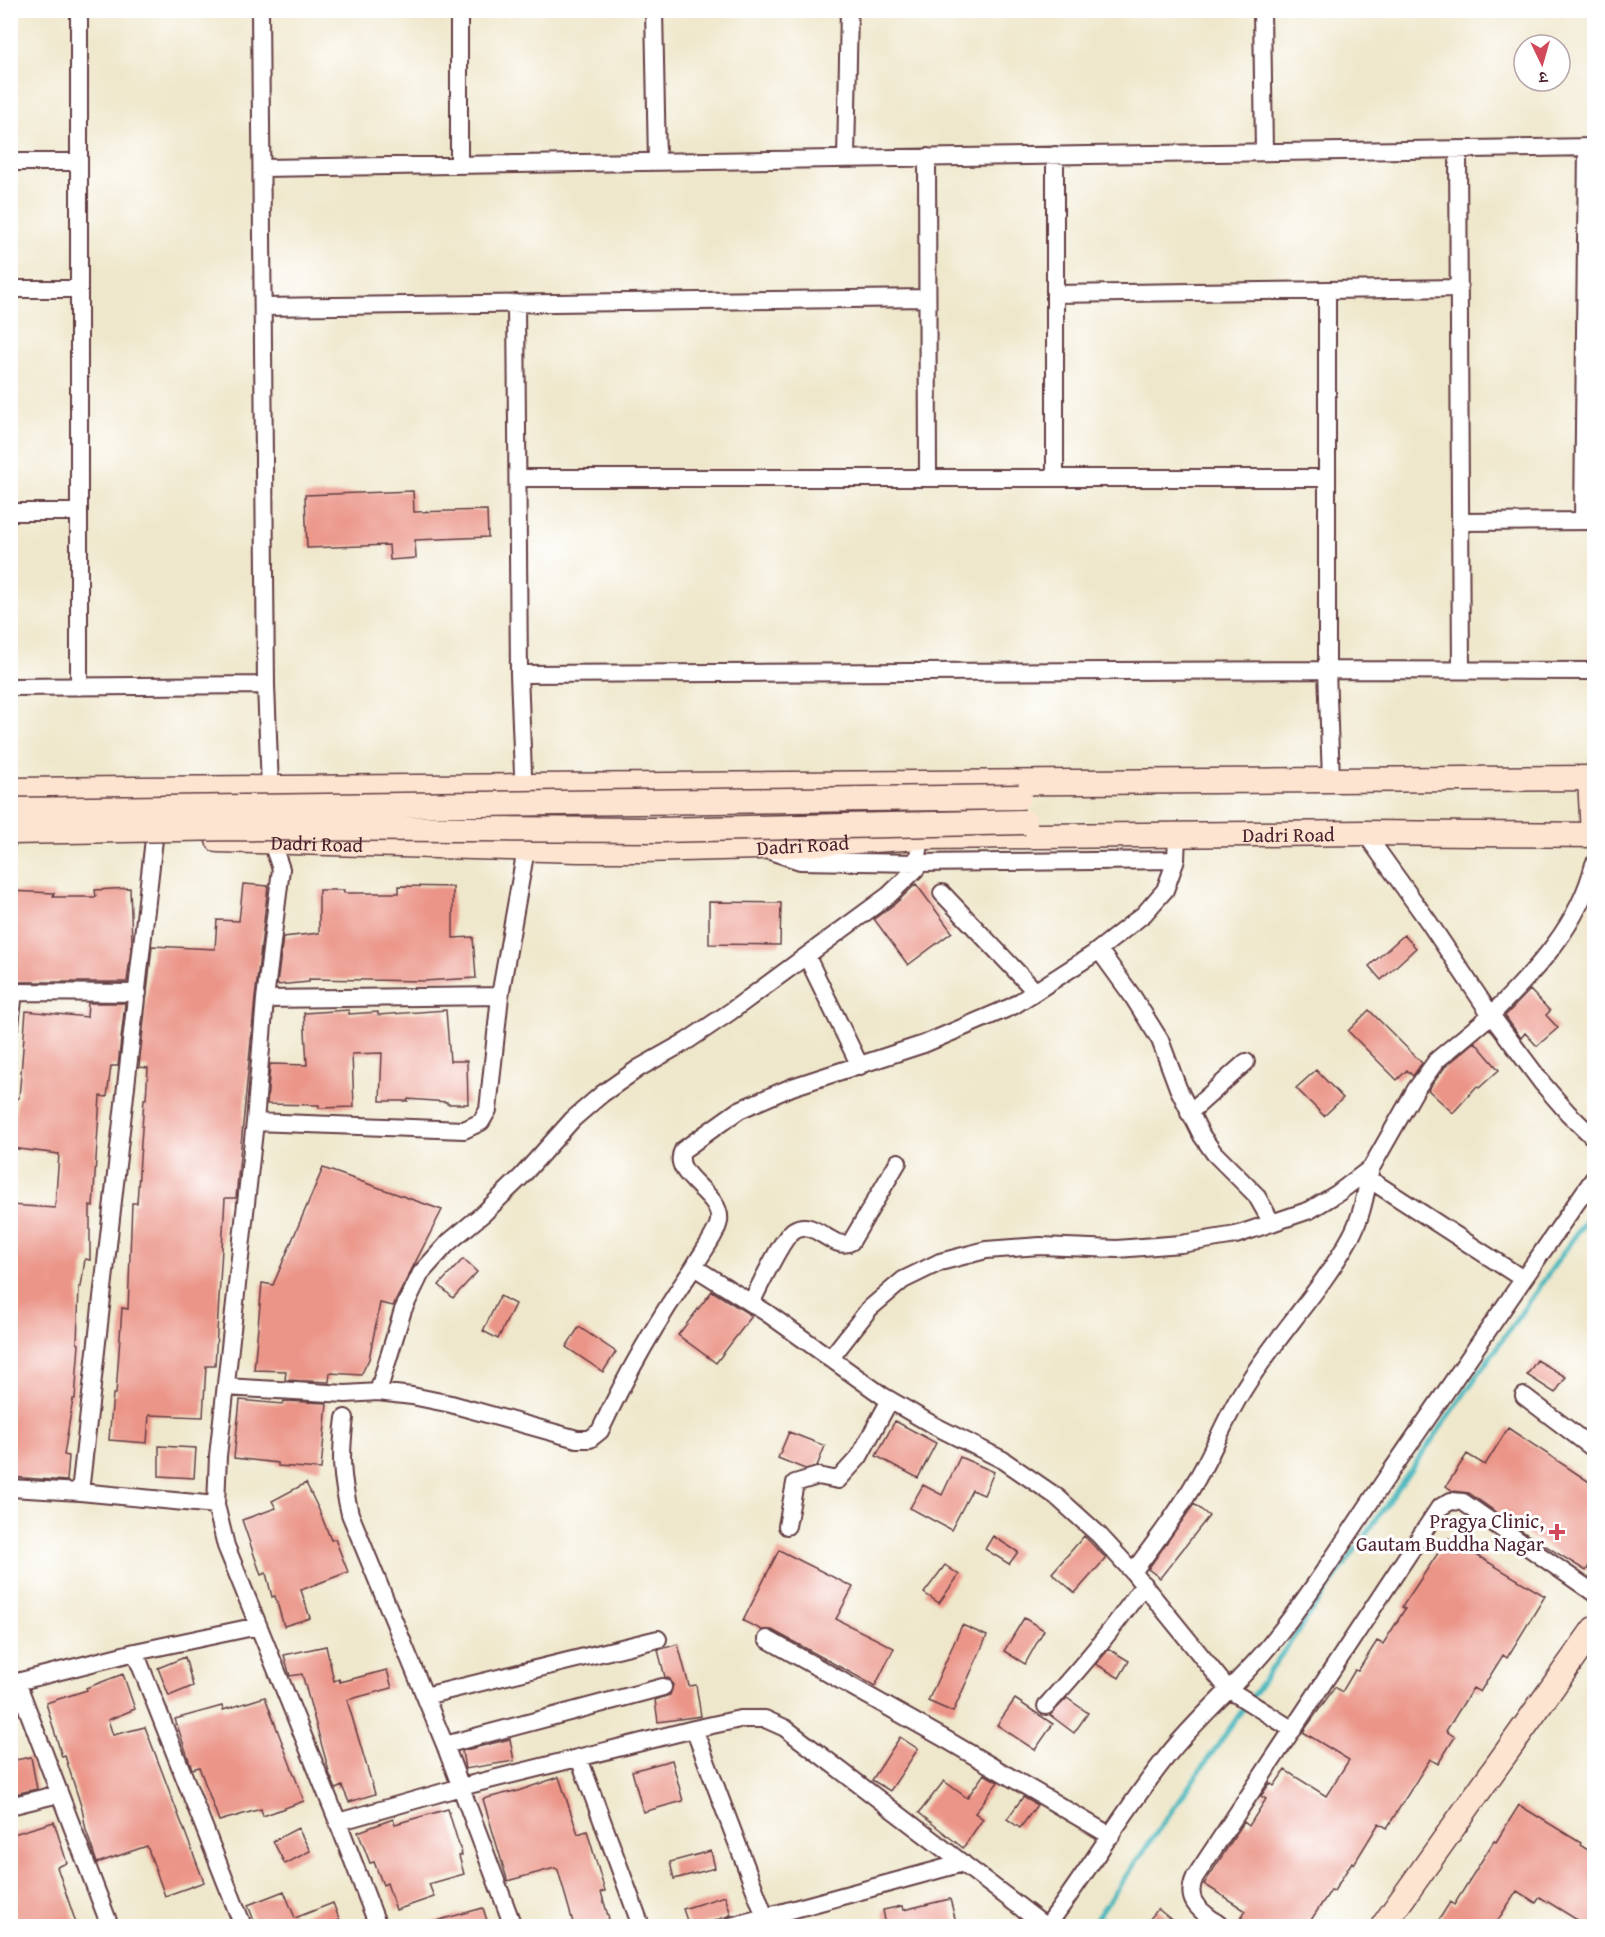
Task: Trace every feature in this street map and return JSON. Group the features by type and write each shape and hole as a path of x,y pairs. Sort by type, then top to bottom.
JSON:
{"main road":[{"path":"10,790 1592,778 1594,835"},
{"path":"10,810 1086,797 1101,781"},
{"path":"691,784 697,848"},
{"path":"10,832 234,828 659,830 1089,821 1110,835"},
{"name":"Dadri Road","path":"10,843 154,839 271,840 526,849 642,850 759,847 921,837 1365,833 1594,835"},
{"path":"1383,1926 1594,1629"}],"street":[{"path":"79,687 80,10"},
{"path":"260,10 266,686 270,788"},
{"path":"459,10 459,165"},
{"path":"654,10 657,162"},
{"path":"846,158 849,10"},
{"path":"1262,10 1264,152"},
{"path":"262,168 1591,147 1589,521 1460,522"},
{"path":"1458,149 1461,670"},
{"path":"1055,155 1055,478"},
{"path":"927,157 928,478"},
{"path":"10,162 79,162"},
{"path":"1055,294 1459,288"},
{"path":"10,289 79,289"},
{"path":"1327,290 1327,670 1331,779"},
{"path":"263,307 927,298"},
{"path":"255,1122 464,1130 481,1122 488,1110 500,996 526,849 519,674 516,303"},
{"path":"518,478 1327,478"},
{"path":"10,512 79,512"},
{"path":"519,674 1594,671"},
{"path":"10,687 266,686"},
{"path":"1365,833 1491,1015 1542,1083 1594,1138"},
{"path":"226,1387 346,1394 378,1392 412,1396 451,1404 577,1439 590,1439 600,1431 643,1346 694,1267 719,1223 719,1213 715,1204 684,1170 680,1162 683,1150 739,1110 792,1087 924,1044 1013,1006 1099,950 1144,914 1165,890 1176,860 1177,834"},
{"path":"378,1392 403,1310 421,1273 448,1243 521,1177 573,1119 602,1094 639,1068 687,1041 807,957 889,895 912,875 918,863 921,837"},
{"path":"80,1492 154,839"},
{"path":"271,840 281,869 265,999 255,1122 218,1456 216,1505 226,1546 378,1926"},
{"path":"759,847 800,861 918,863 1176,860"},
{"path":"1046,1706 1113,1630 1138,1578 1199,1476 1241,1393 1277,1338 1329,1271 1352,1237 1370,1174 1416,1089 1437,1060 1491,1015 1556,945 1578,906 1594,864"},
{"path":"942,893 1035,991"},
{"path":"1099,950 1160,1040 1189,1113 1202,1136 1214,1153 1256,1195 1272,1223"},
{"path":"807,957 861,1066"},
{"path":"10,1026 12,992 138,993"},
{"path":"265,999 500,996"},
{"path":"1189,1113 1246,1062"},
{"path":"751,1303 786,1239 795,1229 804,1227 813,1229 841,1244 851,1242 898,1162"},
{"path":"830,1359 869,1309 903,1280 940,1262 997,1249 1040,1246 1116,1249 1181,1244 1236,1234 1310,1210 1370,1174"},
{"path":"1370,1174 1523,1279"},
{"path":"338,1822 461,1787 694,1729 740,1719 765,1719 785,1728 1046,1926 1168,1754 1234,1693 1269,1646 1594,1178"},
{"path":"694,1267 751,1303 890,1400 933,1425 1003,1460 1057,1497 1099,1535 1138,1578 1234,1693 1293,1730"},
{"path":"1524,1396 1594,1449"},
{"path":"787,1526 795,1483 818,1476 838,1480 859,1457 890,1400"},
{"path":"345,1418 341,1462 350,1514 445,1745 513,1926"},
{"path":"10,1488 216,1505"},
{"path":"1221,1926 1196,1906 1191,1895 1191,1886 1439,1508 1451,1501 1463,1502 1594,1593"},
{"path":"110,1926 16,1682 135,1652 258,1626"},
{"path":"425,1696 658,1639"},
{"path":"767,1639 947,1740 1111,1836"},
{"path":"135,1652 243,1926"},
{"path":"445,1745 663,1687"},
{"path":"694,1729 765,1917"},
{"path":"579,1758 641,1926"},
{"path":"10,1806 59,1794"},
{"path":"731,1926 963,1863"}],"building":[{"path":"413,491 414,512 487,510 488,537 415,540 416,558 390,560 389,545 307,548 305,495"},
{"path":"243,884 268,886 236,1198 225,1198 215,1366 206,1366 203,1417 149,1415 147,1443 109,1440 113,1394 116,1394 122,1308 128,1309 132,1203 137,1203 148,1068 139,1067 152,946 215,949 217,920 239,921"},
{"path":"916,884 952,932 908,965 874,919"},
{"path":"399,886 453,887 453,938 473,937 476,978 423,981 309,979 309,982 277,985 283,937 319,933 319,890 344,890 344,893 399,893"},
{"path":"130,888 132,941 127,982 10,982 10,891 54,893 53,897 96,897 95,890"},
{"path":"709,902 781,903 780,945 709,944"},
{"path":"1404,935 1416,948 1381,980 1369,966"},
{"path":"1530,990 1550,1011 1546,1015 1558,1028 1537,1046 1525,1033 1521,1038 1505,1016"},
{"path":"88,1003 125,1003 118,1066 111,1066 107,1097 100,1096 93,1207 90,1206 90,1260 85,1259 81,1287 79,1287 77,1343 79,1344 75,1399 73,1399 64,1455 69,1456 67,1481 10,1477 10,1205 55,1208 59,1154 11,1148 17,1098 19,1098 26,1011 87,1017"},
{"path":"349,1010 349,1014 378,1012 378,1015 446,1010 450,1061 467,1061 468,1104 408,1099 408,1101 380,1101 382,1053 352,1054 354,1107 319,1108 319,1105 267,1104 270,1064 307,1065 304,1013"},
{"path":"1369,1010 1422,1063 1413,1076 1407,1070 1397,1080 1348,1031"},
{"path":"1475,1042 1499,1070 1479,1088 1477,1086 1453,1113 1428,1090 1445,1067"},
{"path":"1316,1070 1343,1098 1324,1116 1296,1088"},
{"path":"323,1168 442,1210 393,1306 380,1303 369,1359 361,1375 330,1373 329,1382 285,1380 286,1371 254,1370 262,1283 273,1285"},
{"path":"463,1259 477,1272 453,1298 439,1285"},
{"path":"712,1291 752,1316 716,1363 678,1335"},
{"path":"500,1296 515,1304 498,1339 483,1331"},
{"path":"579,1327 616,1352 603,1372 566,1347"},
{"path":"1537,1360 1566,1377 1555,1393 1527,1375"},
{"path":"240,1400 283,1404 284,1401 327,1403 321,1469 278,1466 278,1463 234,1458"},
{"path":"895,1421 936,1443 918,1478 876,1456"},
{"path":"1508,1428 1594,1485 1594,1558 1586,1571 1528,1535 1469,1493 1453,1491 1446,1486 1467,1454 1485,1465"},
{"path":"789,1432 825,1446 817,1466 805,1469 778,1458"},
{"path":"159,1446 196,1448 194,1478 159,1476"},
{"path":"960,1457 994,1472 984,1495 972,1490 951,1530 910,1508 923,1485 942,1495"},
{"path":"306,1483 331,1540 335,1539 348,1572 301,1590 310,1618 284,1626 275,1596 272,1597 266,1573 261,1575 242,1520 276,1508 272,1501"},
{"path":"1194,1504 1209,1516 1160,1578 1148,1569"},
{"path":"993,1536 1018,1552 1009,1564 985,1549"},
{"path":"1084,1536 1106,1558 1075,1593 1052,1573"},
{"path":"1448,1538 1545,1596 1507,1658 1503,1655 1480,1692 1473,1688 1446,1731 1455,1737 1438,1764 1430,1759 1387,1828 1379,1823 1354,1864 1352,1862 1334,1891 1331,1890 1307,1926 1236,1926 1246,1911 1204,1884 1244,1822 1249,1826 1266,1799 1261,1796 1270,1783 1274,1786 1285,1770 1326,1796 1349,1760 1303,1732 1335,1687 1342,1692 1377,1641 1383,1644 1405,1609 1402,1607"},
{"path":"779,1550 853,1587 836,1619 894,1648 875,1686 772,1630 762,1630 743,1621"},
{"path":"945,1565 959,1575 939,1603 924,1593"},
{"path":"1024,1618 1044,1630 1025,1664 1004,1651"},
{"path":"962,1625 987,1636 953,1712 928,1701"},
{"path":"678,1644 689,1686 696,1685 701,1716 658,1722 655,1700 670,1695 673,1685 670,1679 665,1677 658,1650"},
{"path":"326,1646 334,1681 339,1679 340,1682 387,1670 392,1688 347,1700 375,1794 349,1802 342,1786 336,1789 330,1775 302,1674 290,1676 284,1655"},
{"path":"1109,1649 1129,1661 1119,1678 1096,1664"},
{"path":"185,1657 193,1686 169,1696 158,1668"},
{"path":"123,1674 135,1709 108,1720 113,1735 145,1727 204,1882 165,1896 147,1846 97,1863 82,1809 65,1756 62,1757 46,1703 87,1690 86,1688"},
{"path":"265,1697 304,1801 263,1816 261,1809 219,1821 199,1767 192,1769 175,1719 222,1706 223,1710"},
{"path":"1067,1698 1088,1713 1074,1733 1050,1715"},
{"path":"1015,1699 1053,1724 1035,1750 997,1725"},
{"path":"900,1737 918,1749 890,1791 872,1780"},
{"path":"510,1739 514,1761 465,1769 462,1751"},
{"path":"31,1757 37,1789 10,1795 10,1761"},
{"path":"672,1760 683,1801 643,1812 632,1771"},
{"path":"984,1774 998,1782 975,1813 983,1819 963,1848 919,1813 944,1781 967,1798"},
{"path":"559,1777 578,1834 587,1831 605,1891 601,1892 611,1926 574,1926 558,1870 555,1868 507,1881 483,1799 515,1792"},
{"path":"1023,1797 1037,1805 1020,1828 1007,1819"},
{"path":"1519,1805 1581,1843 1580,1845 1594,1854 1594,1926 1587,1926 1540,1897 1536,1903 1517,1891 1494,1926 1435,1926 1450,1902 1454,1905"},
{"path":"448,1809 462,1855 459,1856 464,1874 429,1884 434,1897 396,1910 387,1883 383,1885 374,1862 370,1863 358,1832 393,1819 395,1824"},
{"path":"54,1822 67,1863 57,1867 77,1926 10,1926 10,1835"},
{"path":"298,1828 310,1851 285,1864 273,1841"},
{"path":"711,1851 715,1868 674,1879 670,1862"},
{"path":"284,1891 295,1918 333,1903 342,1926 256,1926 248,1905"},
{"path":"725,1896 731,1915 699,1926 689,1926 683,1909"},
{"path":"950,1899 957,1926 886,1926 883,1910 902,1906 903,1910"},
{"path":"483,1908 488,1924 432,1926 432,1922"},
{"path":"1158,1909 1179,1926 1144,1926"}],"waterway":[{"path":"1091,1926 1594,1209"}],"place":[{"name":"Pragya Clinic, Gautam Buddha Nagar","path":"1557,1532"}]}
